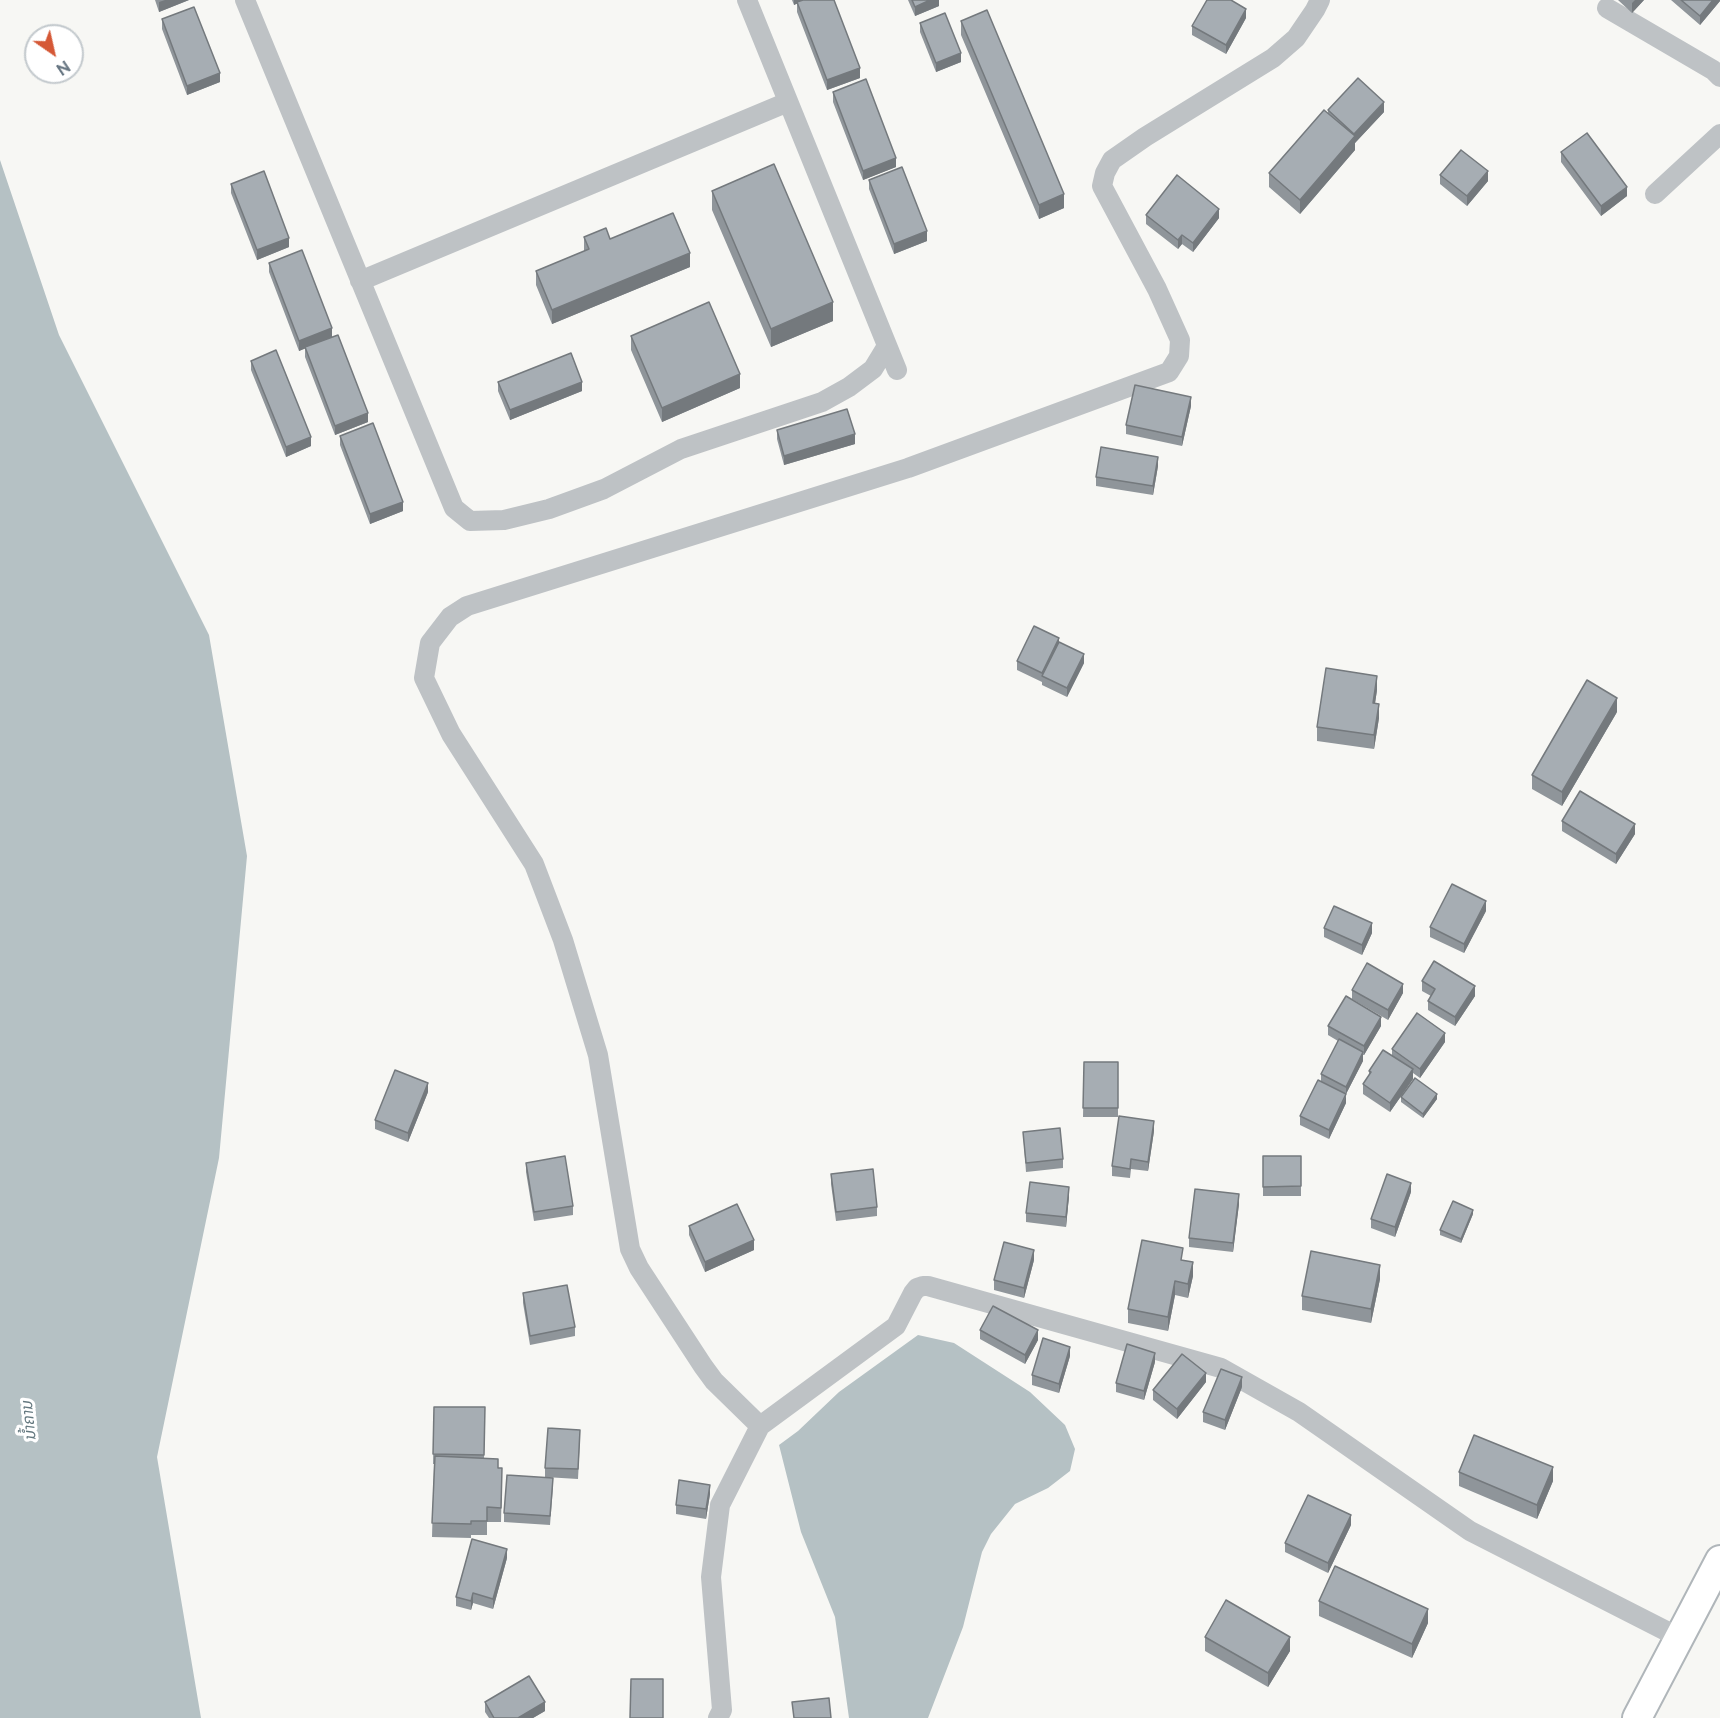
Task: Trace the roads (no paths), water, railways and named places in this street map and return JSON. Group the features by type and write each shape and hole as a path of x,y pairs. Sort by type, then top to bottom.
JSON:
{"street":[{"path":"245,0 454,508 470,521 504,520 549,509 604,489 681,449 822,402 849,387 873,369 887,346"},
{"path":"747,0 897,370"},
{"path":"760,1426 714,1381 639,1268 630,1249 598,1055 562,940 534,864 451,734 424,678 430,644 450,617 466,606 908,468 1169,372 1179,356 1180,340 1157,289 1102,186 1105,173 1112,160 1145,136 1273,58 1296,38 1320,0"},
{"path":"1608,8 1713,70 1720,77"},
{"path":"360,281 788,102"},
{"path":"1655,194 1720,134"},
{"path":"718,1718 722,1710 711,1577 720,1505 760,1426 896,1326 917,1288 928,1286 1221,1368 1299,1412 1470,1531 1680,1638"},
{"path":"1637,1718 1720,1560"}],"water":[{"name":"ນ້ຳຄານ","path":"0,160 59,335 209,635 247,856 219,1158 157,1457 201,1718 0,1718"},
{"path":"918,1335 954,1343 1030,1392 1065,1425 1075,1449 1070,1471 1048,1488 1015,1504 991,1534 982,1552 963,1627 928,1718 849,1718 835,1617 801,1532 779,1445 798,1431 839,1392"}]}
